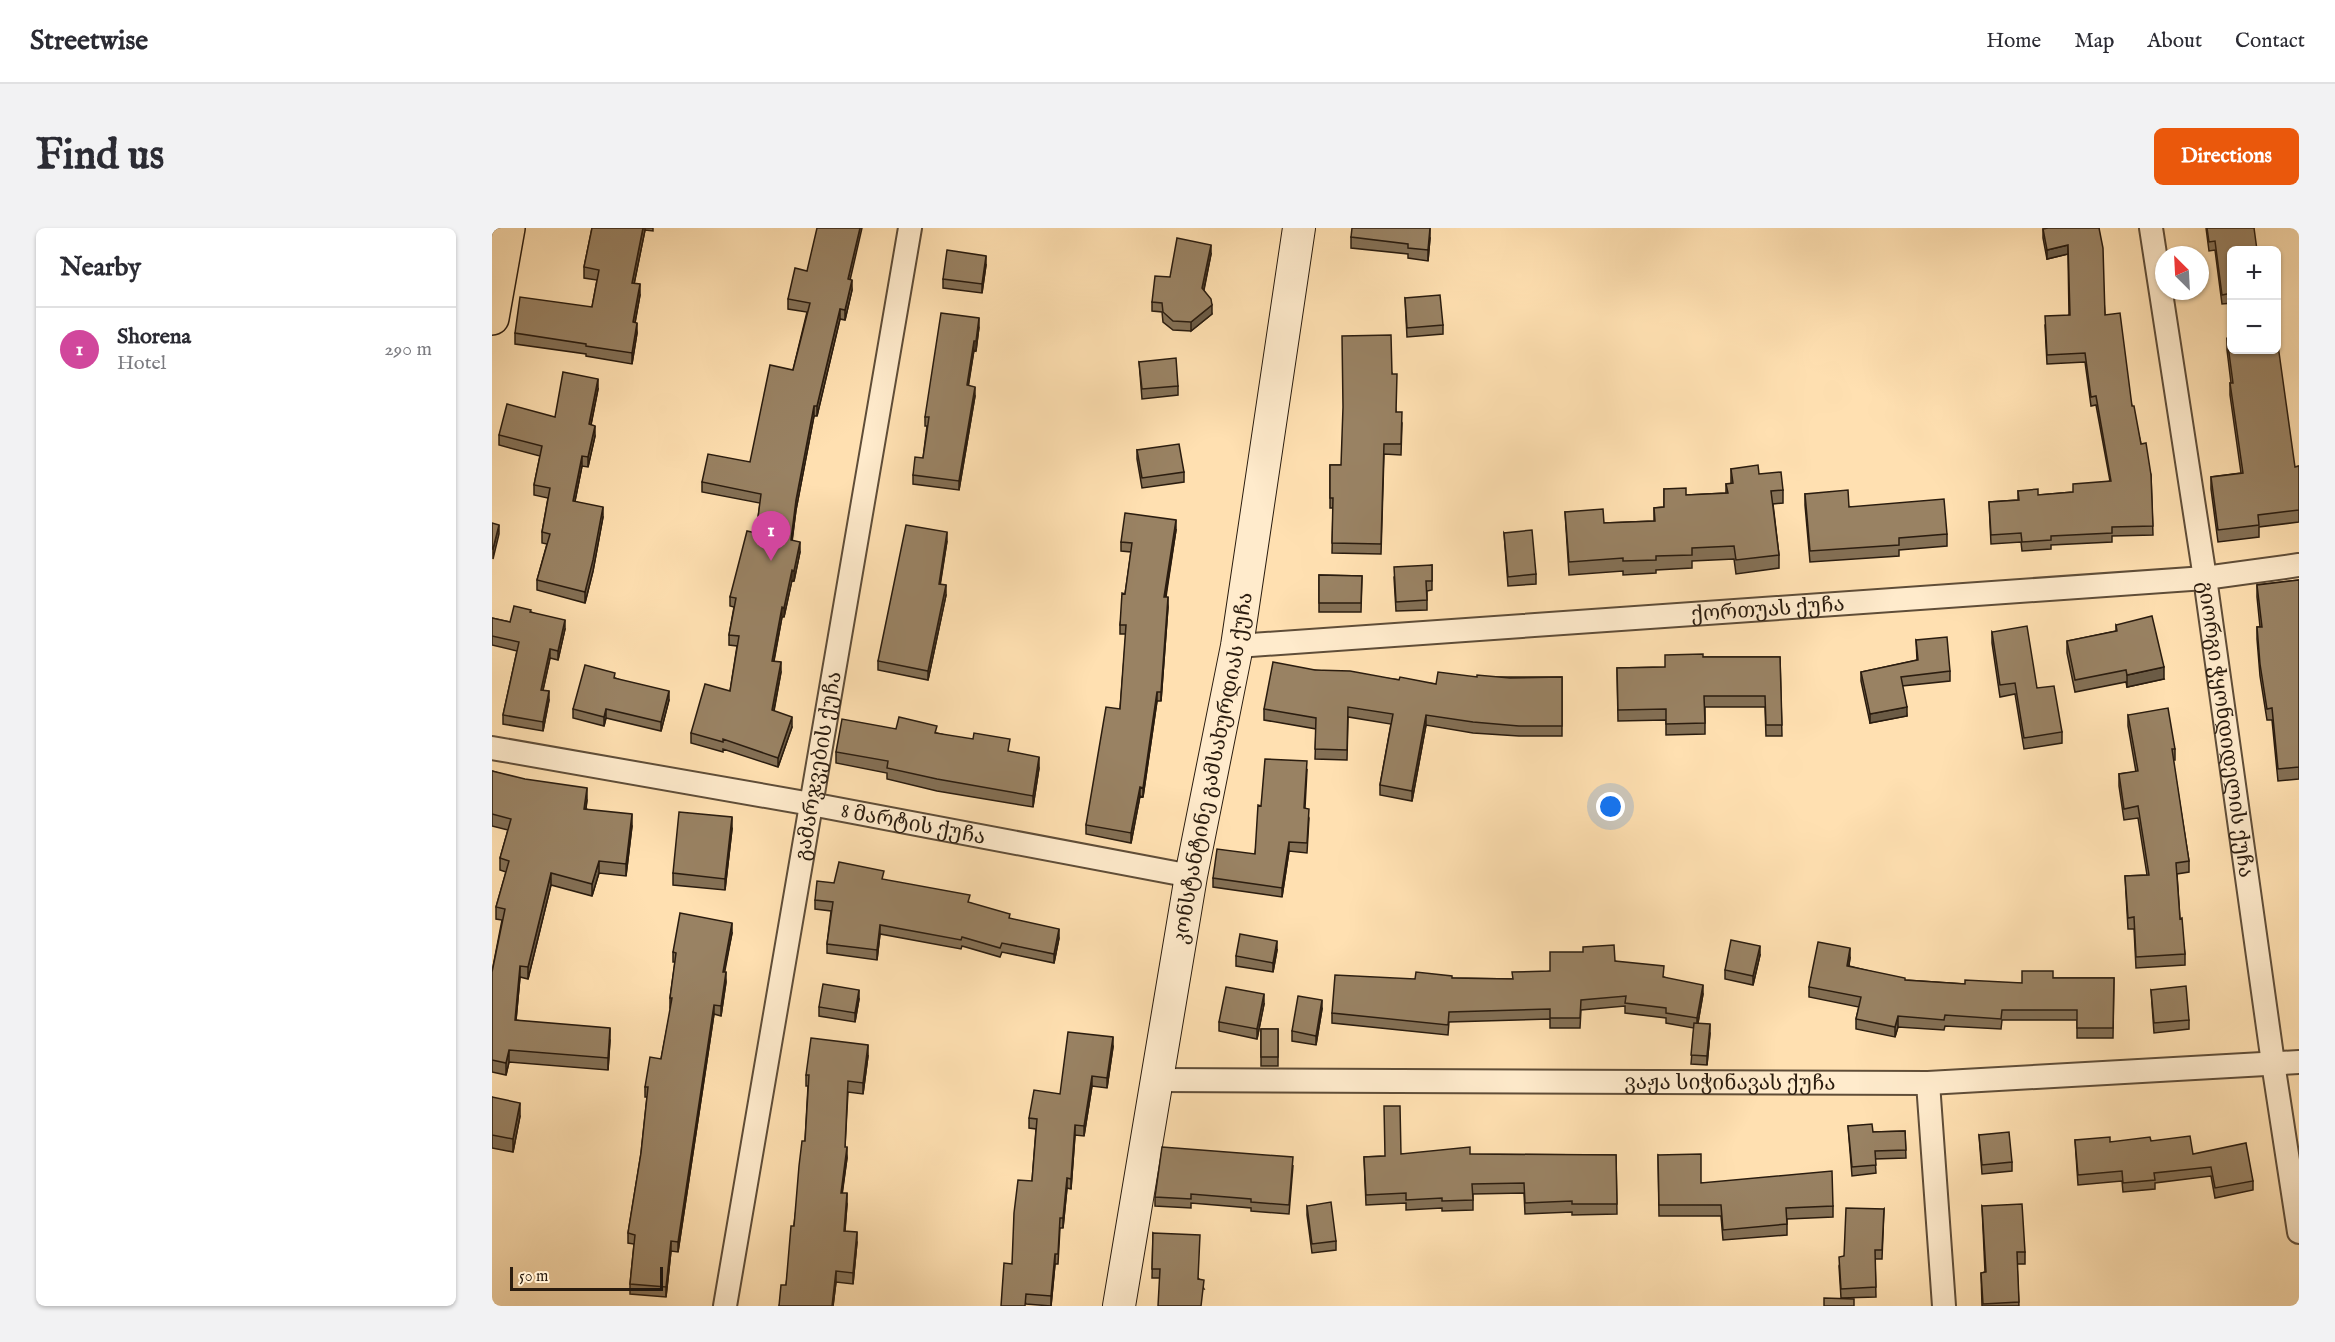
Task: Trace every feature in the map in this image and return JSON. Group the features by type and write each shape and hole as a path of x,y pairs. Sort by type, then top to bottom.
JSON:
{"highway":[{"path":"492,318 508,228"}],"main road":[{"name":"კონსტანტინე გამსახურდიას ქუჩა","path":"1119,1306 1191,876 1237,646 1299,228"}],"street":[{"name":"გამარჯვების ქუჩა","path":"725,1306 910,228"},
{"name":"გიორგი ჭყონდიდელის ქუჩა","path":"2151,228 2205,578 2299,1232"},
{"name":"ქორთუას ქუჩა","path":"1237,646 2205,578 2299,564"},
{"name":"8 მარტის ქუჩა","path":"492,748 811,804 1191,876"},
{"name":"ვაჟა სიჭინავას ქუჩა","path":"1158,1080 1928,1083 2299,1062"},
{"path":"1928,1083 1944,1306"}],"building":[{"path":"592,228 643,228 632,283 640,284 633,322 637,323 632,353 515,333 520,297 592,307 599,270 584,267"},
{"path":"817,228 860,228 848,279 852,280 845,310 840,309 817,406 814,406 796,500 791,540 800,542 784,608 782,607 772,661 781,662 772,710 792,717 778,758 723,739 723,742 691,733 705,684 730,691 739,636 729,635 736,598 730,597 747,531 756,533 761,494 702,482 708,454 750,462 770,365 793,370 810,303 788,299 795,268 807,271"},
{"path":"1352,228 1430,228 1428,250 1408,248 1408,244 1351,237"},
{"path":"2099,228 2103,248 2105,315 2120,313 2132,406 2134,406 2141,444 2146,443 2151,475 2153,526 2112,527 2112,533 2051,536 2051,540 2022,542 2021,533 1991,535 1989,502 2019,500 2018,491 2038,489 2038,495 2073,492 2073,484 2111,481 2096,396 2091,397 2085,353 2047,355 2045,316 2070,315 2068,245 2047,250 2043,229"},
{"path":"2207,228 2254,228 2256,246 2227,246 2227,294 2222,295 2215,241 2209,242"},
{"path":"1177,238 1211,245 1202,288 1211,299 1212,305 1191,322 1173,321 1163,312 1162,303 1152,302 1155,276 1170,277"},
{"path":"947,250 986,256 982,284 943,279"},
{"path":"1440,295 1443,325 1407,328 1405,298"},
{"path":"941,313 979,318 967,385 975,387 959,481 913,475 915,457 923,458 929,417 925,417"},
{"path":"1391,335 1392,374 1397,374 1396,412 1402,412 1401,444 1384,444 1381,544 1332,543 1333,498 1330,498 1330,465 1341,465 1342,336"},
{"path":"2229,354 2279,354 2295,467 2299,466 2299,510 2258,515 2259,525 2218,530 2211,477 2243,473 2230,383 2233,383"},
{"path":"1176,358 1178,386 1142,389 1139,362"},
{"path":"563,372 598,379 589,424 595,426 588,457 582,456 573,501 603,507 585,592 537,580 550,534 542,532 550,488 534,485 542,446 499,435 507,404 555,417"},
{"path":"1179,444 1184,472 1142,478 1137,450"},
{"path":"1758,465 1759,474 1781,472 1783,490 1771,491 1779,555 1736,560 1734,546 1692,548 1692,555 1656,556 1656,560 1623,561 1623,558 1569,562 1565,512 1603,509 1604,523 1655,521 1654,508 1664,507 1664,489 1686,488 1686,495 1728,493 1726,484 1733,483 1731,469"},
{"path":"1848,490 1849,507 1944,499 1947,534 1899,538 1899,545 1810,551 1805,494"},
{"path":"1125,513 1176,520 1164,597 1168,597 1161,692 1157,692 1143,788 1140,787 1131,833 1086,825 1106,707 1120,709 1126,625 1120,625 1122,593 1125,594 1132,543 1121,542"},
{"path":"492,523 499,525 493,549 492,549"},
{"path":"906,525 947,532 939,584 946,585 928,671 878,661"},
{"path":"1532,530 1536,574 1508,577 1504,533"},
{"path":"1432,565 1432,581 1426,581 1427,600 1396,602 1394,567"},
{"path":"1319,575 1362,576 1361,603 1319,603"},
{"path":"2299,580 2299,767 2278,769 2272,708 2267,709 2260,664 2257,627 2262,627 2257,585"},
{"path":"514,606 565,620 558,651 550,649 541,690 549,691 543,722 503,715 519,642 492,636 492,618 510,622"},
{"path":"2152,616 2164,667 2127,675 2126,670 2075,680 2067,641 2117,631 2116,625"},
{"path":"2027,626 2037,688 2054,686 2062,732 2024,738 2015,683 2000,685 1992,632"},
{"path":"1947,637 1950,671 1901,677 1907,707 1870,714 1861,672 1918,660 1916,640"},
{"path":"1703,654 1703,657 1780,657 1782,725 1766,725 1765,696 1704,696 1705,723 1666,724 1666,709 1618,710 1617,668 1665,667 1665,655"},
{"path":"1273,662 1315,670 1350,671 1436,684 1438,672 1477,677 1477,675 1510,678 1562,677 1562,726 1519,726 1426,715 1412,791 1380,785 1393,714 1348,707 1347,750 1315,749 1316,718 1264,709"},
{"path":"585,665 615,673 614,678 669,691 661,722 606,709 604,717 573,709"},
{"path":"2168,708 2189,861 2176,863 2185,954 2136,957 2134,917 2128,918 2125,876 2149,875 2138,806 2124,809 2119,774 2138,771 2128,715"},
{"path":"899,717 937,726 935,733 973,739 974,733 1010,739 1008,751 1039,757 1033,796 887,768 888,761 836,752 842,719 896,729"},
{"path":"1265,759 1307,761 1304,808 1309,809 1307,843 1289,842 1282,888 1213,878 1217,849 1255,854 1258,805 1261,806"},
{"path":"492,771 525,779 587,788 584,809 632,814 626,864 599,861 592,884 551,873 528,967 520,966 515,1020 610,1028 608,1058 509,1050 506,1063 492,1060 492,972 505,909 496,907 509,861 500,858 511,819 492,814"},
{"path":"679,812 732,817 725,879 673,873"},
{"path":"839,862 884,871 882,879 970,895 968,902 1010,914 1009,918 1059,929 1054,954 1002,943 1000,948 962,937 961,940 880,925 877,950 827,944 833,902 815,900 817,881 834,883"},
{"path":"680,913 732,923 723,972 726,972 721,1006 714,1005 678,1242 671,1241 666,1287 630,1284 635,1235 628,1233 641,1153 648,1087 645,1087 650,1057 661,1059 672,998 670,998 676,953 673,952"},
{"path":"1240,934 1277,941 1273,963 1236,956"},
{"path":"1731,940 1760,946 1753,976 1725,970"},
{"path":"1818,942 1850,948 1847,966 1905,978 1905,980 1965,984 1965,980 2022,983 2022,971 2053,971 2053,978 2114,978 2113,1028 2077,1028 2077,1010 2002,1010 2001,1019 1945,1015 1944,1020 1898,1016 1895,1027 1856,1019 1861,997 1809,987"},
{"path":"1614,945 1615,961 1664,966 1663,977 1703,985 1697,1018 1666,1013 1666,1008 1625,1003 1626,996 1581,1000 1580,1018 1550,1018 1550,1009 1449,1012 1448,1025 1332,1013 1335,975 1415,979 1416,972 1452,976 1452,978 1513,979 1512,972 1550,971 1550,952 1583,952 1583,947"},
{"path":"823,984 859,990 855,1013 819,1007"},
{"path":"2186,986 2189,1020 2154,1023 2151,990"},
{"path":"1226,987 1264,994 1257,1029 1219,1022"},
{"path":"1298,996 1322,1000 1316,1036 1292,1031"},
{"path":"1694,1023 1710,1024 1707,1056 1691,1055"},
{"path":"1261,1029 1278,1029 1278,1057 1261,1057"},
{"path":"1068,1032 1113,1037 1107,1078 1092,1076 1084,1126 1075,1125 1071,1179 1067,1178 1063,1218 1060,1218 1058,1254 1055,1254 1051,1296 1026,1294 1025,1306 1001,1306 1004,1263 1012,1264 1018,1180 1032,1181 1037,1119 1029,1118 1034,1090 1060,1094"},
{"path":"811,1038 868,1045 863,1083 848,1081 845,1147 847,1147 841,1193 847,1193 844,1231 857,1232 853,1273 836,1271 832,1306 779,1306 781,1285 786,1285 802,1141 805,1141 809,1075 806,1075"},
{"path":"492,1097 520,1103 513,1139 492,1135"},
{"path":"1384,1106 1400,1106 1401,1154 1470,1147 1470,1154 1616,1155 1617,1204 1572,1204 1572,1201 1525,1203 1524,1183 1472,1184 1473,1200 1442,1201 1442,1198 1406,1200 1406,1193 1366,1195 1364,1157 1385,1156"},
{"path":"1872,1124 1873,1132 1905,1131 1906,1150 1875,1151 1876,1165 1852,1167 1848,1126"},
{"path":"2009,1132 2012,1162 1982,1165 1979,1135"},
{"path":"2190,1136 2193,1154 2246,1143 2253,1181 2215,1188 2211,1167 2154,1173 2155,1180 2123,1183 2122,1171 2078,1175 2075,1140 2110,1137 2110,1142 2150,1137 2151,1141"},
{"path":"1162,1147 1293,1157 1289,1205 1191,1194 1191,1199 1155,1197"},
{"path":"1701,1154 1701,1183 1832,1171 1833,1206 1786,1208 1787,1224 1723,1230 1721,1205 1659,1205 1658,1155"},
{"path":"1331,1202 1336,1241 1312,1244 1307,1206"},
{"path":"2022,1204 2025,1252 2017,1252 2019,1302 1983,1304 1981,1273 1986,1272 1982,1206"},
{"path":"1846,1208 1884,1209 1882,1250 1875,1250 1876,1287 1841,1289 1839,1257 1844,1256"},
{"path":"1153,1233 1200,1235 1198,1279 1204,1280 1201,1306 1158,1306 1160,1269 1152,1269"},
{"path":"1824,1298 1854,1299 1854,1306 1824,1306"}],"place":[{"name":"Shorena","path":"771,561"}]}
